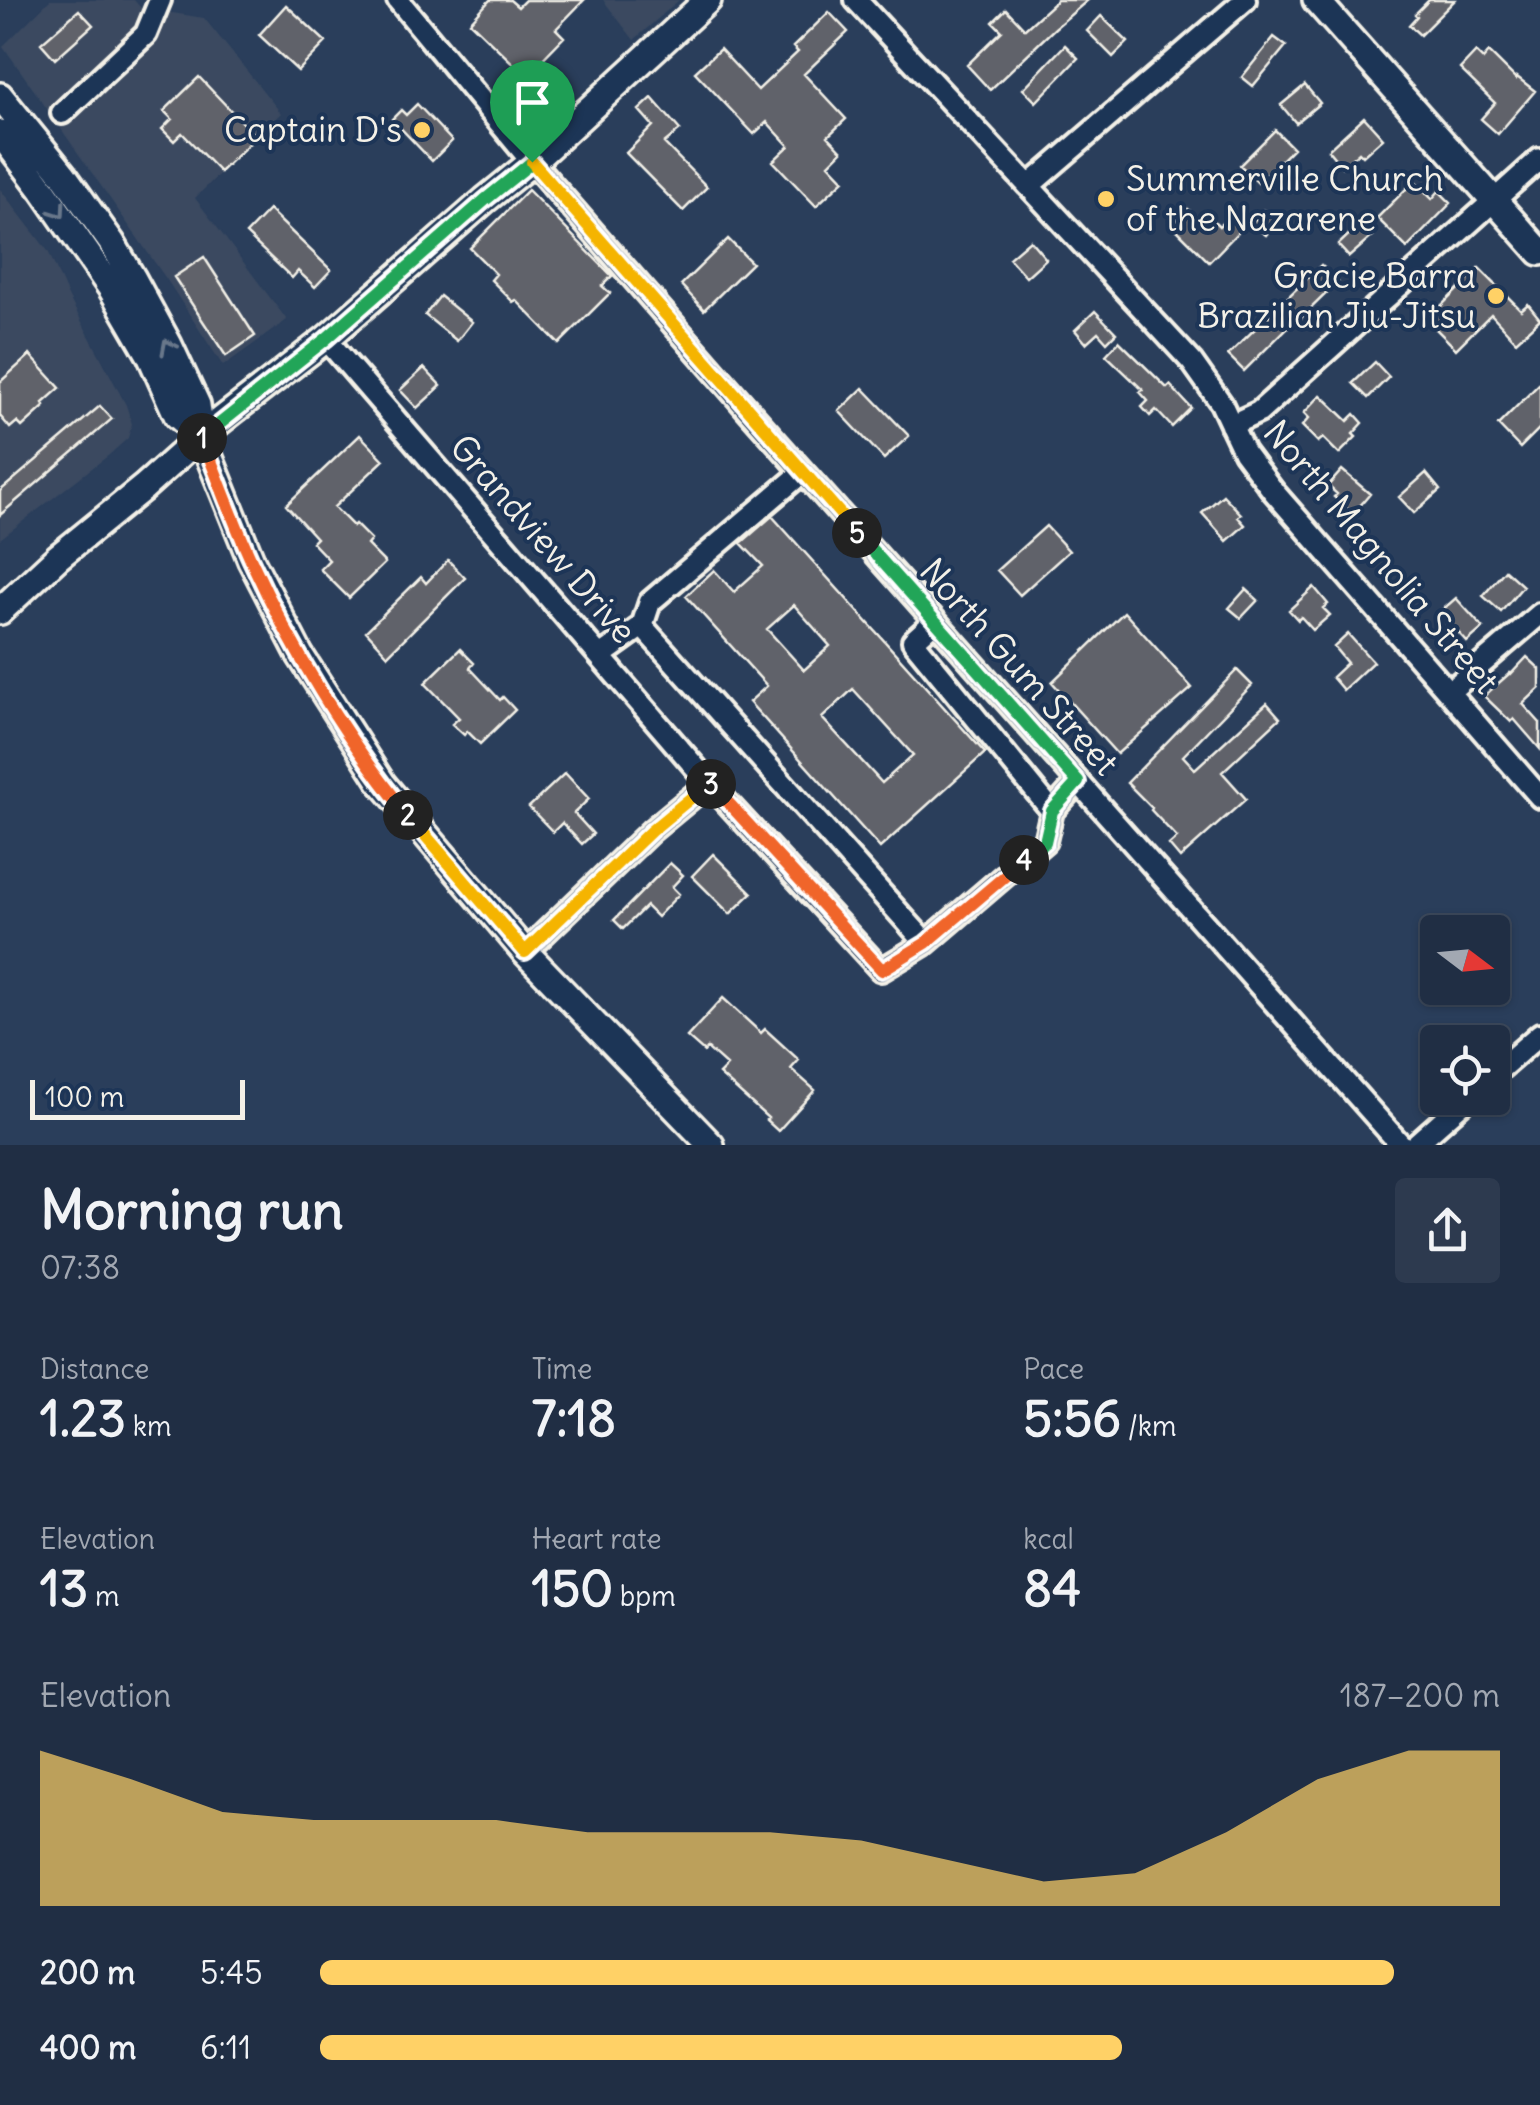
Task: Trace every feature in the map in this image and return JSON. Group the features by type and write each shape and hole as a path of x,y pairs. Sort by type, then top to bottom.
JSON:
{"main road":[{"path":"0,611 201,436 326,339 532,162 708,0"},
{"path":"1316,0 1540,252"},
{"path":"0,96 63,174 132,277 197,405 201,436 251,560 300,655 382,784 525,952 711,1145"},
{"path":"0,133 111,288 150,354 177,415 201,436"}],"street":[{"path":"62,113 146,34 160,0"},
{"name":"North Gum Street","path":"398,0 532,162 803,472 1401,1145"},
{"name":"North Magnolia Street","path":"856,0 1192,362 1221,403 1244,452 1274,492 1540,797"},
{"path":"1030,185 1245,0"},
{"path":"1232,425 1259,412 1540,159"},
{"name":"Grandview Drive","path":"326,339 709,783 882,970 926,943"},
{"path":"600,656 642,626 650,602 803,472"},
{"path":"1449,692 1540,614"},
{"path":"935,620 913,641 1052,811"},
{"path":"642,626 926,943 1045,842 1052,811 1078,782"},
{"path":"525,952 651,831 709,783"},
{"path":"1510,1060 1540,1034"},
{"path":"1414,1145 1448,1115"}],"shaded area":[{"path":"50,0 134,0 141,8 204,18 281,113 195,198 287,320 223,366 3,46"},
{"path":"603,0 679,0 634,40"},
{"path":"0,189 48,251 132,424 128,438 109,455 0,539"}],"building":[{"path":"490,0 510,0 518,7 525,0 584,0 556,29 564,37 526,76 470,22"},
{"path":"1057,0 1088,0 990,90 967,65 1002,31 993,22 1006,9 1025,29"},
{"path":"1429,0 1455,0 1420,35 1409,25"},
{"path":"286,5 326,42 298,71 259,35"},
{"path":"79,10 93,25 55,59 41,43"},
{"path":"829,12 848,32 804,74 846,119 828,136 842,151 829,164 844,180 816,206 773,161 789,146 767,122 754,134 695,72 720,49 758,90 798,52 793,47"},
{"path":"1101,16 1128,42 1113,57 1087,31"},
{"path":"1274,37 1286,46 1253,86 1242,77"},
{"path":"1065,45 1078,58 1036,102 1023,89"},
{"path":"1476,52 1483,59 1489,52 1516,79 1535,91 1498,134 1481,119 1495,103 1460,69"},
{"path":"199,77 256,137 220,172 182,133 174,141 162,129 172,119 164,111"},
{"path":"1305,85 1320,103 1296,123 1281,105"},
{"path":"652,98 680,130 664,143 707,187 683,211 626,153 653,126 639,110"},
{"name":"Captain D's","path":"417,104 452,141 432,161 392,119 401,110 406,115"},
{"path":"1364,117 1383,138 1363,156 1359,152 1342,167 1328,150"},
{"path":"1275,130 1293,148 1258,183 1240,165"},
{"path":"1414,181 1432,199 1439,191 1451,203 1407,248 1377,218"},
{"path":"528,190 612,276 602,286 610,293 559,344 491,280 496,274 470,248"},
{"path":"1188,209 1201,222 1208,215 1219,226 1229,217 1241,229 1209,262 1172,225"},
{"path":"269,210 331,270 315,287 298,271 292,278 246,234"},
{"path":"1263,210 1277,221 1266,235 1251,224"},
{"path":"1361,223 1373,236 1349,257 1338,245"},
{"path":"728,239 752,263 704,310 681,285"},
{"path":"1030,240 1046,259 1026,277 1009,258"},
{"path":"204,257 255,336 226,356 174,277"},
{"path":"1321,265 1338,282 1244,371 1228,355"},
{"path":"1479,268 1521,310 1528,304 1540,319 1516,341 1491,314 1456,349 1427,320"},
{"path":"440,296 472,322 457,341 425,315"},
{"path":"1095,311 1116,333 1107,342 1098,332 1086,343 1075,330"},
{"path":"1119,341 1191,408 1172,427 1156,410 1150,416 1142,407 1148,401 1140,392 1143,390 1106,355"},
{"path":"30,355 60,388 22,427 17,422 10,428 0,416 0,382"},
{"path":"1375,362 1389,377 1368,398 1353,383"},
{"path":"424,368 441,386 417,408 400,390"},
{"path":"1540,383 1540,428 1520,448 1498,425"},
{"path":"863,388 909,436 884,459 839,411"},
{"path":"1321,395 1348,421 1355,414 1363,423 1353,434 1356,437 1339,454 1323,438 1318,442 1302,426 1309,418 1304,413"},
{"path":"100,406 112,419 0,515 0,491"},
{"path":"360,435 384,460 334,507 371,540 367,545 385,563 349,598 320,569 329,560 312,542 316,538 286,505"},
{"path":"1342,470 1370,494 1353,514 1328,486"},
{"path":"1426,473 1440,490 1414,513 1399,497"},
{"path":"1223,495 1241,514 1238,517 1245,525 1227,541 1202,513"},
{"path":"772,516 985,753 880,848 749,702 767,686 686,596 714,570 734,592 763,566 741,543","holes":["794,605 830,646 804,670 767,629","853,689 913,755 882,783 822,718"]},
{"path":"1046,526 1069,551 1020,595 997,570"},
{"path":"448,560 465,578 388,655 366,631 421,577 426,583"},
{"path":"1505,570 1523,586 1501,612 1483,596"},
{"path":"1314,587 1328,604 1323,608 1330,615 1313,630 1289,610"},
{"path":"1246,589 1258,600 1241,618 1229,608"},
{"path":"1456,598 1483,628 1467,642 1440,612"},
{"path":"1124,612 1192,688 1117,754 1052,682"},
{"path":"1348,634 1373,662 1343,690 1332,677 1347,663 1334,647"},
{"path":"460,649 474,663 470,668 515,710 480,744 467,731 464,735 452,724 459,718 425,683"},
{"path":"1527,657 1540,669 1540,688 1523,704 1540,723 1540,749 1514,719 1511,722 1484,696"},
{"path":"1237,670 1252,685 1183,756 1195,769 1267,703 1280,718 1222,772 1246,799 1180,858 1169,845 1177,838 1127,783"},
{"path":"565,773 589,799 574,813 593,834 582,844 562,823 553,832 529,807"},
{"path":"713,854 752,893 730,914 692,876"},
{"path":"670,863 683,875 672,887 679,894 657,917 646,906 623,929 614,920"},
{"path":"723,998 761,1033 765,1029 799,1060 791,1069 815,1090 778,1131 719,1074 727,1066 687,1037"}],"place":[{"name":"Captain D's","path":"422,130"},
{"name":"Summerville Church of the Nazarene","path":"1106,199"},
{"name":"Gracie Barra Brazilian Jiu-Jitsu","path":"1496,296"}],"route":[{"path":"532,162 1078,782 1052,811 1045,842 926,943 882,970 709,783 651,831 525,952 382,784 300,655 251,560 201,436 326,339 532,162"}]}
